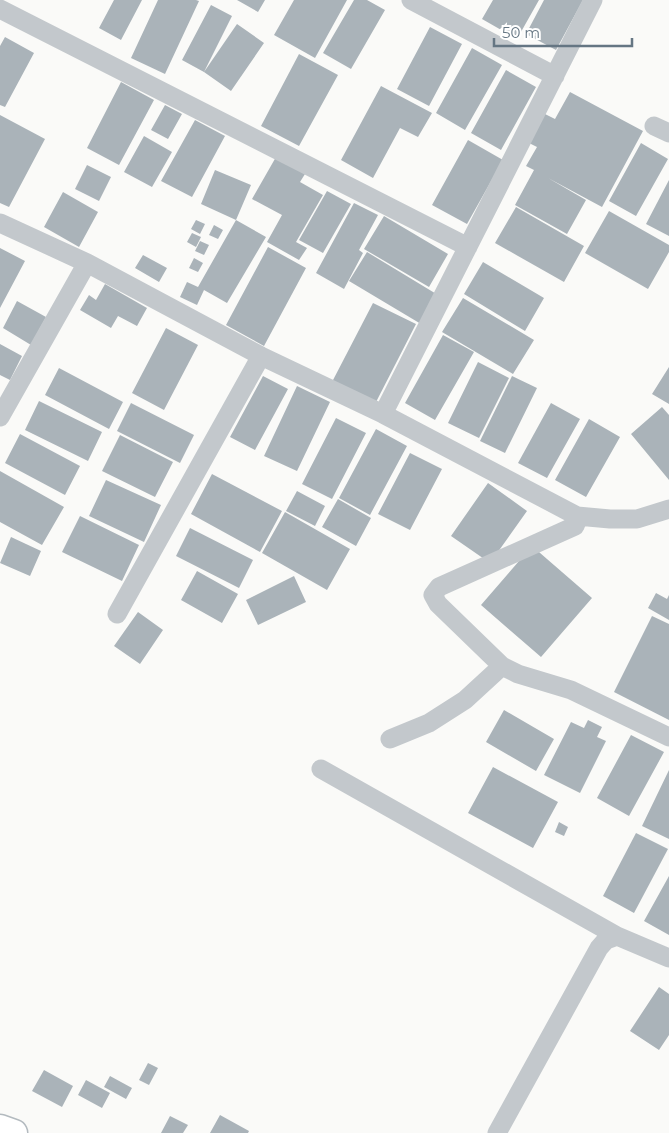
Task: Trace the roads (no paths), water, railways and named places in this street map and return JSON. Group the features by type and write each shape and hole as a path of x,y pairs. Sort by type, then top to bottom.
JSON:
{"street":[{"path":"411,0 555,76"},
{"path":"383,414 593,0"},
{"path":"0,9 468,247"},
{"path":"0,223 86,263 261,356 383,414 577,516 637,519 669,509"},
{"path":"0,417 86,263"},
{"path":"117,614 261,356"},
{"path":"577,516 575,526 439,587 433,595 438,604 502,666 518,674 571,690 669,737"},
{"path":"390,739 429,723 465,700 502,666"},
{"path":"320,769 617,936 669,958"},
{"path":"497,1133 599,948 606,940 617,936"},
{"path":"0,1128 14,1133"}]}
